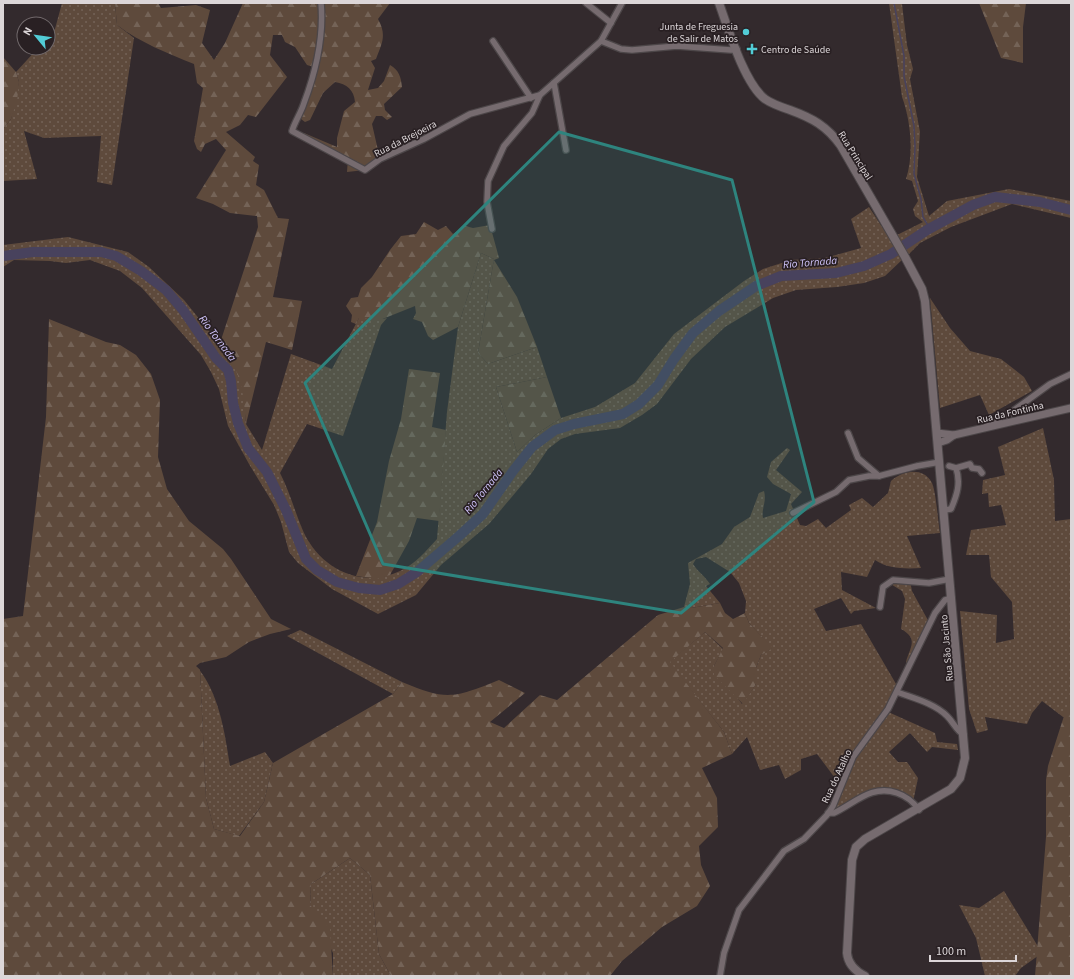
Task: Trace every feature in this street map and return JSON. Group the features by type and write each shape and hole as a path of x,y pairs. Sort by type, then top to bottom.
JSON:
{"main road":[{"name":"Rua Principal","path":"718,3 752,84 764,98 774,104 812,118 824,126 834,136 905,256"},
{"name":"Rua São Jacinto","path":"865,976 851,965 846,953 854,851 865,839 945,795 960,778 965,758 925,301 922,289 905,256"}],"street":[{"name":"Rua da Brejoeira","path":"321,3 323,22 315,67 304,104 294,121 292,131 365,170 380,159 424,139 470,114 540,96"},
{"path":"586,3 611,23"},
{"path":"492,229 487,202 488,181 504,146 532,113 540,96 601,41 622,3"},
{"path":"601,41 621,49 632,50 677,46 731,50 737,49"},
{"path":"493,42 531,98"},
{"path":"554,83 566,150"},
{"path":"985,429 989,423 1006,416 1050,384 1071,374"},
{"name":"Rua da Fontinha","path":"937,433 954,435 1071,408"},
{"path":"848,433 858,458 880,476"},
{"name":"Rua da Fontinha","path":"938,443 947,440 954,435"},
{"path":"793,514 836,492 848,480 869,476 880,476 917,466 940,462"},
{"path":"949,466 956,468 970,464 972,468 979,469 982,473"},
{"path":"944,510 951,509 955,500 959,486 956,468"},
{"path":"880,607 883,587 893,580 929,583 950,579"},
{"name":"Rua do Atalho","path":"720,976 724,953 739,910 784,851 804,838 833,806 853,757 888,709 936,613 945,600 952,598"},
{"path":"897,692 935,707 947,716 959,732 964,735"},
{"path":"828,813 834,813 868,793 880,790 903,795 914,803 918,810"}],"highlighted area":[{"path":"559,132 732,180 814,502 681,613 383,564 305,383"}],"green space":[{"path":"62,3 115,3 117,25 134,38 112,185 97,182 101,136 44,138 24,131 37,179 3,181 3,129 11,119 19,82 16,72 31,56 56,56 56,25"},
{"path":"115,3 158,3 161,8 196,5 210,10 202,43 214,60 225,43 243,3 390,3 378,19 381,25 383,39 376,59 371,61 375,68 368,90 378,88 384,81 390,65 396,69 399,74 402,87 384,104 385,110 392,117 387,120 382,116 376,116 372,124 380,159 365,170 347,172 348,158 303,141 304,133 337,147 337,138 344,111 355,102 353,94 349,88 343,84 335,82 323,93 310,120 305,122 301,119 317,68 307,65 295,47 285,42 282,35 273,35 270,55 287,77 256,117 248,115 240,125 226,132 255,157 253,161 259,165 256,185 264,190 278,218 289,219 273,297 302,301 292,350 266,342 246,424 244,399 236,370 216,341 221,340 258,227 257,216 230,213 213,204 196,198 226,150 216,139 205,144 201,152 197,149 194,141 203,88 197,83 194,64 164,52 117,25"},
{"path":"889,3 902,4 907,45 913,69 910,79 920,132 917,177 929,216 947,201 1009,189 1071,201 1071,218 1012,204 951,227 920,243 908,255 897,235 923,222 915,216 913,209 918,201 912,181 906,179 911,149 909,127 908,117 902,97"},
{"path":"979,3 1026,3 1023,27 1023,63 1001,58"},
{"path":"3,57 16,72 19,82 17,101 11,119 3,129"},
{"path":"869,207 903,259 885,276 864,283 837,287 796,290 773,298 725,327 691,359 657,404 642,415 620,428 575,434 561,439 548,449 531,474 489,524 441,565 416,595 378,614 332,589 298,563 289,552 281,522 274,505 228,426 219,389 211,372 201,355 142,288 120,271 90,260 66,263 14,260 3,267 3,245 68,237 128,252 149,267 184,300 229,356 237,369 244,393 246,424 262,450 291,354 332,369 359,318 387,318 381,325 343,436 307,424 280,473 304,533 311,546 332,566 357,576 371,578 386,576 400,571 420,557 437,539 447,412 458,327 481,253 494,259 478,353 488,364 537,347 547,377 496,387 517,452 535,435 561,418 595,407 635,383 674,334 744,281 763,269 791,260 825,258 861,248 851,219"},
{"path":"424,222 438,230 446,226 453,234 465,226 473,228 490,225 499,258 494,260 517,297 537,347 488,364 478,353 494,259 481,253 458,327 433,340 428,336 422,322 413,319 416,313 415,306 380,320 359,318 356,324 351,322 352,315 346,306 351,298 358,297 361,288 372,277 401,236 416,234"},
{"path":"930,298 950,328 970,351 1001,359 1024,377 1032,391 989,415 980,395 940,408"},
{"path":"49,319 106,342 120,345 136,355 151,374 160,400 158,457 167,489 189,521 223,549 231,559 271,619 291,629 270,634 249,642 226,657 200,663 196,666 200,670 206,798 214,829 240,836 264,802 273,763 393,694 402,682 430,692 450,695 471,691 499,680 525,693 490,722 504,728 540,695 557,700 658,615 684,607 691,608 720,603 725,613 733,619 745,613 749,623 773,648 761,655 756,668 756,684 743,704 714,675 714,666 723,648 705,632 670,662 724,732 732,754 702,768 717,798 718,827 699,846 701,865 710,886 697,906 662,927 622,961 610,976 391,976 379,954 370,875 350,858 311,884 310,905 330,929 333,976 3,976 3,619 23,616 46,417"},
{"path":"409,369 440,373 432,427 446,430 439,521 417,518 409,541 390,575 377,579 356,576 377,522 389,461 401,419"},
{"path":"547,377 561,418 535,435 517,452 496,387"},
{"path":"1043,428 1054,480 1055,521 1071,519 1071,718 1063,717 1042,701 1032,713 1027,724 985,717 988,730 977,733 969,709 960,611 997,615 996,643 1014,639 1012,602 991,577 989,555 966,555 971,530 1006,525 1001,505 989,507 988,493 982,494 983,480 1005,475 998,447"},
{"path":"787,448 790,450 776,470 802,492 791,504 800,525 806,526 818,519 826,528 851,510 849,505 862,498 873,507 888,493 891,481 906,473 918,472 923,474 932,483 936,500 940,533 907,536 921,568 891,567 875,560 867,577 841,572 842,590 876,608 854,611 851,614 841,598 814,609 826,631 861,624 899,689 886,711 935,733 937,742 957,744 958,750 932,747 927,752 910,733 889,752 898,762 907,762 918,778 913,802 903,795 880,790 828,813 841,786 817,754 801,759 801,770 785,779 779,765 760,770 747,737 732,754 724,732 669,662 705,632 723,649 714,666 742,704 756,684 756,668 761,655 772,648 749,623 745,613 746,601 739,583 730,572 706,557 696,559 693,564 710,584 706,586 720,603 691,608 684,607 690,584 688,563 722,544 734,527 750,517 759,493 764,491 765,495 763,518 786,511 791,494 773,484 767,477 771,462"},
{"path":"910,581 912,591 930,624 909,667 906,662 912,640 907,633 901,629 905,599 902,591 889,583"},
{"path":"300,630 402,682 393,694 287,636"},
{"path":"200,671 216,700 226,740 230,766 265,752 273,763 264,802 239,836 214,829 206,798"},
{"path":"1071,694 1071,976 1035,976 1046,837 1046,780 1048,766"},
{"path":"350,858 370,875 379,954 391,976 333,976 333,953 310,905 311,884"},
{"path":"1004,891 1042,953 1021,968 1015,976 985,976 976,938 959,905 979,908"}],"waterway":[{"path":"894,3 904,56 904,76 914,126 914,174 921,199 923,217 930,229"},
{"name":"Rio Tornada","path":"3,256 33,252 101,252 116,256 141,271 166,290 183,310 216,358 228,370 231,381 233,403 238,423 248,448 267,472 286,510 306,559 317,570 337,582 359,588 380,590 398,584 417,572 459,536 483,514 532,447 555,430 574,424 623,414 639,404 658,385 674,359 693,333 719,311 756,286 781,276 836,273 864,266 891,254 927,230 973,205 995,197 1040,202 1071,210"}],"place":[{"name":"Junta de Freguesia de Salir de Matos","path":"746,32"},
{"name":"Centro de Saúde","path":"752,49"}]}
